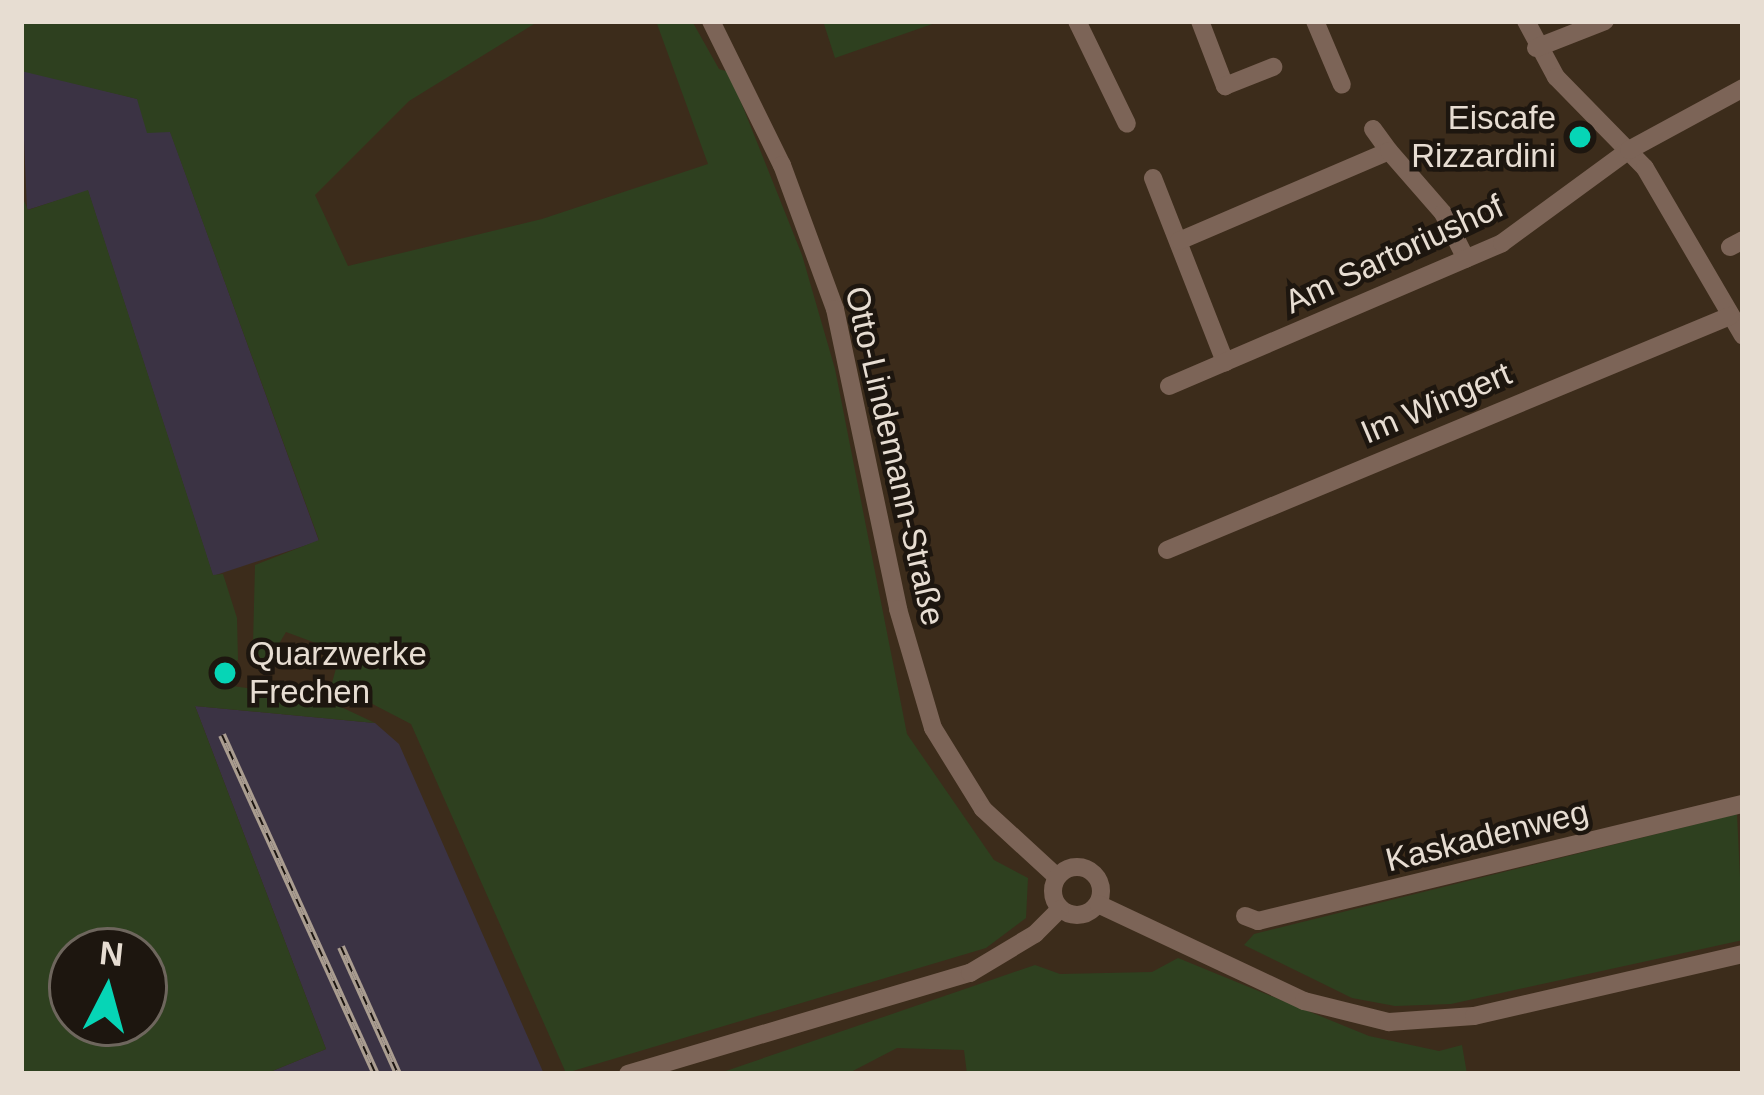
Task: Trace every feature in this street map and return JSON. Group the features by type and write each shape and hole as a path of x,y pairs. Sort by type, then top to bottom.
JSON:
{"street":[{"name":"Otto-Lindemann-Straße","path":"711,21 782,165 835,309 898,609 933,728 983,809 1057,877"},
{"path":"1077,21 1127,124"},
{"path":"1200,21 1225,86 1273,67"},
{"path":"1315,21 1342,85"},
{"path":"1526,21 1537,48 1629,150 1743,336"},
{"path":"1537,48 1605,21"},
{"name":"Am Sartoriushof","path":"1169,386 1510,238 1629,150 1743,88"},
{"path":"1373,129 1443,213 1466,259"},
{"path":"1179,241 1389,151"},
{"path":"1153,178 1225,362"},
{"name":"Im Wingert","path":"1167,550 1730,316"},
{"name":"Kaskadenweg","path":"1246,916 1280,916 1743,804"},
{"path":"1060,909 1057,877 1078,866 1094,873 1098,904"},
{"path":"1060,909 1080,915 1098,904"},
{"path":"1098,904 1304,1001 1389,1022 1474,1016 1743,954"},
{"path":"628,1074 970,973 1035,934 1060,909"}],"shaded area":[{"path":"21,70 138,99 170,131 319,541 213,576 88,191 27,210"},
{"name":"Quarzwerke Frechen","path":"195,706 375,723 399,744 544,1074 265,1074 326,1049"}],"green space":[{"path":"21,21 539,21 409,101 315,195 348,266 542,219 708,164 656,21 692,21 719,69 729,72 802,255 835,369 907,734 994,860 1028,878 1026,918 986,948 566,1073 411,724 332,683 338,661 332,649 286,632 265,667 253,644 255,565 319,540 170,132 147,133 137,99 21,71"},
{"path":"823,21 941,21 835,58"},
{"path":"88,190 213,575 223,574 237,618 238,660 223,666 225,685 322,698 375,723 195,706 326,1049 265,1074 21,1074 21,194 28,210"},
{"path":"1737,814 1743,940 1451,1004 1395,1006 1352,998 1244,945 1254,934"},
{"path":"1178,958 1369,1036 1439,1051 1462,1045 1467,1074 967,1074 964,1050 897,1048 847,1074 717,1074 1035,965 1060,974 1152,972"}],"railway":[{"path":"222,735 376,1074"},
{"path":"341,947 398,1074"}],"place":[{"name":"Eiscafe Rizzardini","path":"1580,137"},
{"name":"Quarzwerke Frechen","path":"225,673"}]}
